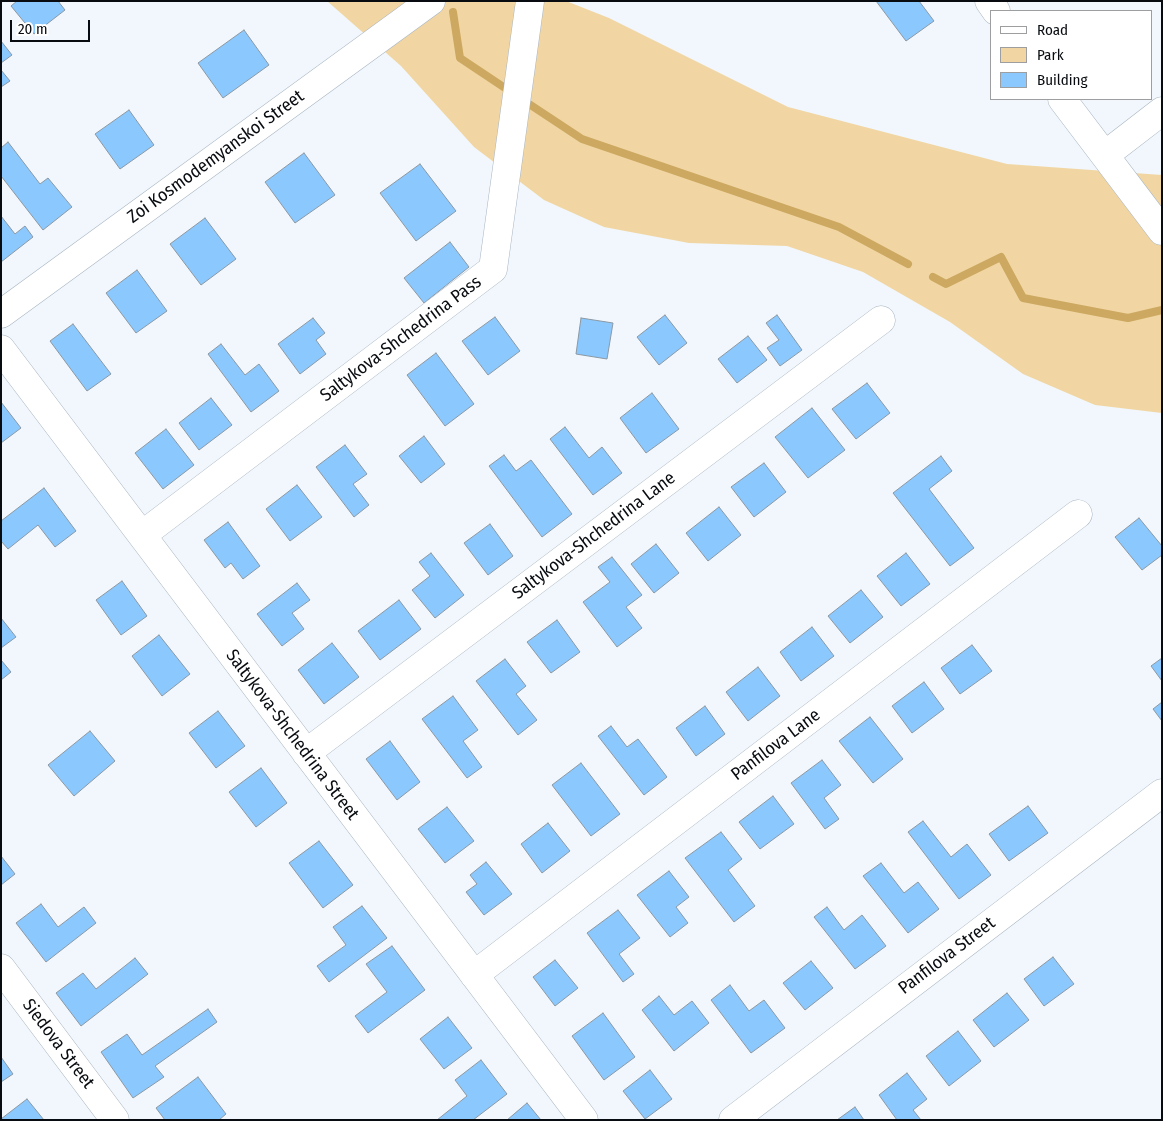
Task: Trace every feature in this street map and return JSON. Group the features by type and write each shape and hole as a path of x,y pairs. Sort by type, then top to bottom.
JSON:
{"street":[{"name":"Zoi Kosmodemyanskoi Street","path":"1,314 431,1"},
{"name":"Saltykova-Shchedrina Pass","path":"142,535 493,269 530,1"},
{"path":"1063,100 1162,231"},
{"path":"1104,155 1162,111"},
{"name":"Saltykova-Shchedrina Lane","path":"306,753 881,320"},
{"name":"Saltykova-Shchedrina Street","path":"1,349 584,1120"},
{"name":"Panfilova Lane","path":"474,975 1078,514"},
{"name":"Panfilova Street","path":"733,1120 1162,793"},
{"name":"Siedova Street","path":"1,968 115,1120"}],"green space":[{"path":"327,1 566,1 609,18 788,107 1007,164 1162,175 1162,413 1095,405 1023,374 950,322 863,272 787,246 689,243 604,227 544,200 474,147 401,66"}],"building":[{"path":"17,1 58,1 65,10 34,34 11,6"},
{"path":"876,1 919,1 934,21 906,41"},
{"path":"244,30 269,65 223,98 198,63"},
{"path":"1,41 12,55 1,63"},
{"path":"1,70 10,81 1,87"},
{"path":"129,110 154,145 120,169 95,134"},
{"path":"8,142 40,184 48,178 72,207 43,230 1,176 1,148"},
{"path":"304,153 335,195 295,223 265,182"},
{"path":"420,164 456,211 416,241 380,193"},
{"path":"1,216 15,234 25,226 33,237 1,262"},
{"path":"205,218 236,259 201,285 170,244"},
{"path":"450,242 469,267 424,303 404,278"},
{"path":"137,270 167,311 136,333 106,293"},
{"path":"665,315 687,343 659,365 637,337"},
{"path":"777,315 802,350 780,366 767,348 779,340 766,323"},
{"path":"495,317 520,351 488,375 462,341"},
{"path":"313,318 325,333 316,340 326,354 300,374 278,344"},
{"path":"581,318 613,323 607,359 576,354"},
{"path":"73,324 111,374 87,391 50,341"},
{"path":"748,336 767,360 737,383 718,359"},
{"path":"221,344 245,375 259,364 279,391 251,412 208,354"},
{"path":"436,353 474,404 445,426 407,375"},
{"path":"867,383 890,413 856,439 832,409"},
{"path":"652,393 679,429 646,453 620,418"},
{"path":"211,398 232,425 199,450 179,423"},
{"path":"1,402 21,428 1,443"},
{"path":"812,408 845,450 808,478 775,437"},
{"path":"565,427 589,458 602,447 622,473 593,495 550,439"},
{"path":"166,429 194,465 163,489 135,453"},
{"path":"424,436 445,464 421,483 399,456"},
{"path":"345,445 367,474 353,484 369,505 354,517 316,467"},
{"path":"504,455 516,471 531,460 572,514 542,537 489,466"},
{"path":"941,456 952,471 929,489 974,548 950,566 893,493"},
{"path":"764,463 786,492 754,517 731,487"},
{"path":"297,485 322,517 290,541 266,509"},
{"path":"44,488 76,531 55,547 38,525 8,549 1,541 1,521"},
{"path":"719,507 741,535 708,561 686,533"},
{"path":"1139,518 1162,546 1162,555 1142,570 1115,537"},
{"path":"228,522 260,566 243,579 231,563 225,568 204,540"},
{"path":"490,524 513,556 488,575 464,543"},
{"path":"656,544 679,573 654,593 631,564"},
{"path":"431,553 464,595 435,618 412,590 430,576 419,562"},
{"path":"906,553 930,584 901,606 877,576"},
{"path":"612,557 642,595 626,607 642,628 617,647 583,602 610,582 598,567"},
{"path":"122,581 147,616 121,635 96,600"},
{"path":"297,583 310,600 292,613 304,629 282,646 257,614"},
{"path":"861,590 883,617 850,643 828,616"},
{"path":"399,600 421,629 380,660 358,631"},
{"path":"1,618 16,637 1,648"},
{"path":"557,620 580,652 551,673 527,642"},
{"path":"812,627 834,656 801,681 780,652"},
{"path":"159,635 190,674 162,696 132,656"},
{"path":"332,643 359,677 324,704 298,670"},
{"path":"972,645 992,671 960,694 941,668"},
{"path":"1162,658 1162,681 1151,666"},
{"path":"505,659 526,686 516,694 537,720 518,735 476,681"},
{"path":"1,660 11,672 1,680"},
{"path":"758,667 780,696 748,721 726,692"},
{"path":"924,682 944,709 912,733 892,706"},
{"path":"453,696 478,730 463,741 482,767 467,778 422,719"},
{"path":"1162,702 1162,721 1153,709"},
{"path":"705,706 725,734 696,756 676,728"},
{"path":"218,711 245,746 216,768 189,733"},
{"path":"870,717 903,759 873,783 839,741"},
{"path":"611,726 627,747 638,739 667,777 644,795 598,736"},
{"path":"90,731 115,761 74,796 48,765"},
{"path":"390,741 420,782 397,800 366,759"},
{"path":"822,760 841,785 824,798 839,819 825,829 791,783"},
{"path":"581,763 620,814 591,836 552,785"},
{"path":"261,768 287,803 256,827 229,792"},
{"path":"773,796 794,824 760,849 739,822"},
{"path":"1028,806 1048,833 1009,861 989,834"},
{"path":"447,807 474,841 445,863 418,829"},
{"path":"923,821 951,857 967,844 991,875 959,899 908,832"},
{"path":"548,823 570,851 542,873 521,844"},
{"path":"721,832 742,859 728,870 755,906 734,922 685,858"},
{"path":"319,841 353,885 323,908 289,863"},
{"path":"1,856 15,874 1,885"},
{"path":"486,862 512,894 484,915 466,892 477,884 470,875"},
{"path":"881,863 904,893 918,882 939,909 908,933 863,876"},
{"path":"669,871 689,897 676,907 688,923 670,937 637,895"},
{"path":"41,904 58,927 84,907 96,923 46,962 16,923"},
{"path":"362,906 387,938 329,982 317,966 346,945 333,927"},
{"path":"827,907 844,930 862,915 886,946 855,969 814,917"},
{"path":"618,910 640,938 619,954 634,974 623,982 587,933"},
{"path":"392,946 425,990 368,1033 355,1016 387,992 366,964"},
{"path":"1053,957 1074,984 1044,1006 1024,979"},
{"path":"135,958 148,974 81,1026 56,993 83,973 96,989"},
{"path":"555,960 578,988 555,1006 533,977"},
{"path":"811,961 833,988 805,1010 783,983"},
{"path":"730,985 749,1011 764,1000 785,1028 751,1053 711,1000"},
{"path":"1007,993 1029,1020 994,1047 973,1020"},
{"path":"659,996 674,1015 692,1001 709,1023 674,1051 642,1010"},
{"path":"208,1009 217,1022 155,1066 164,1077 133,1098 101,1052 127,1034 142,1055"},
{"path":"603,1013 635,1057 604,1080 572,1036"},
{"path":"448,1017 472,1048 444,1069 420,1039"},
{"path":"958,1031 981,1061 949,1086 926,1056"},
{"path":"1,1057 13,1074 1,1082"},
{"path":"481,1060 507,1094 473,1120 437,1120 467,1096 455,1080"},
{"path":"650,1070 672,1099 645,1119 623,1091"},
{"path":"907,1073 927,1099 913,1110 921,1120 897,1120 879,1095"},
{"path":"198,1077 226,1114 219,1120 165,1120 156,1108"},
{"path":"27,1099 44,1120 1,1120 1,1119"},
{"path":"527,1103 541,1120 507,1120"},
{"path":"855,1107 864,1120 837,1120"}],"waterway":[{"path":"453,12 460,58 511,92"},
{"path":"523,100 582,139 839,227 908,264"},
{"path":"933,277 946,284 1001,257 1023,298 1128,318 1162,310"}]}
